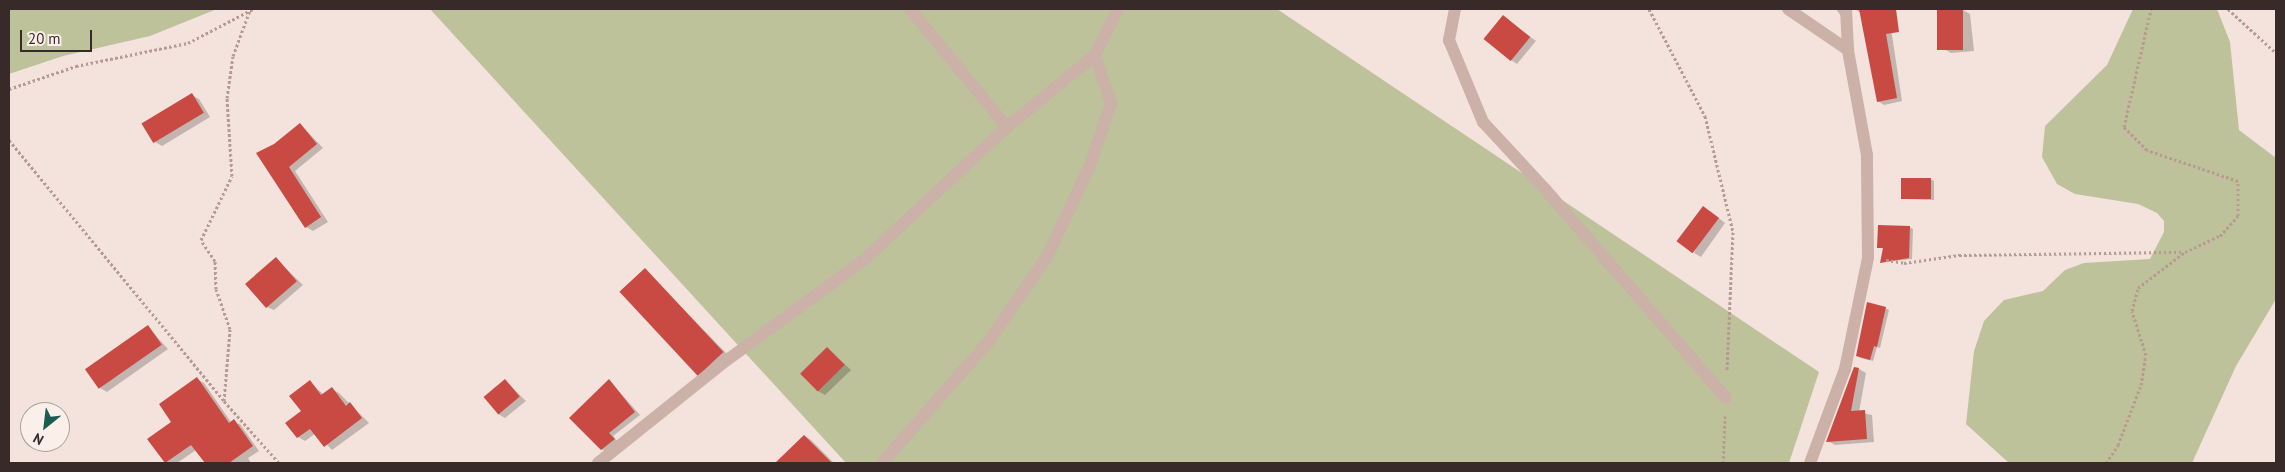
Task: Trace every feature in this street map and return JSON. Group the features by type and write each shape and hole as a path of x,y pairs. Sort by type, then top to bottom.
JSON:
{"street":[{"path":"910,9 1007,127"},
{"path":"598,463 723,363 865,260 1007,127 1095,55 1118,9"},
{"path":"1456,9 1449,40 1483,122 1545,189 1726,398"},
{"path":"1788,9 1848,50"},
{"path":"1810,463 1845,369 1868,258 1867,155 1848,50 1846,9"},
{"path":"882,463 989,342 1048,255 1090,165 1111,103 1095,55"}],"path":[{"path":"1649,9 1705,116 1733,232 1723,463"},
{"path":"2106,463 2118,445 2141,385 2146,355 2132,311 2138,288 2185,252 2220,236 2238,216 2238,181 2147,150 2124,127 2151,9"},
{"path":"2228,9 2276,53"},
{"path":"9,89 76,66 188,43 251,10"},
{"path":"224,401 230,329 216,289 215,261 201,240 232,176 227,98 233,56 251,10"},
{"path":"9,140 224,401 279,463"},
{"path":"1868,258 1904,263 1959,255 2185,252"}],"green space":[{"path":"9,9 217,9 150,36 63,56 9,74"},
{"path":"430,9 1277,9 1819,372 1789,463 846,463"},
{"path":"2133,9 2217,9 2230,42 2239,130 2276,158 2276,299 2236,366 2192,463 2009,463 1966,424 1974,351 1984,321 2004,300 2043,291 2065,270 2084,263 2150,259 2164,232 2164,221 2157,213 2138,204 2075,194 2057,184 2042,157 2045,126 2107,65"}],"building":[{"path":"1859,9 1896,9 1899,32 1886,34 1897,98 1877,102"},
{"path":"1937,9 1963,9 1963,50 1937,50"},
{"path":"1503,15 1530,37 1511,61 1483,39"},
{"path":"192,93 204,113 153,143 141,123"},
{"path":"300,123 317,144 289,167 321,217 305,228 256,153 274,144"},
{"path":"1901,178 1931,178 1931,199 1901,199"},
{"path":"1703,206 1719,218 1692,253 1677,241"},
{"path":"1878,225 1910,226 1909,258 1880,263 1883,248 1877,248"},
{"path":"276,257 297,281 266,308 245,284"},
{"path":"645,268 723,352 698,376 619,292"},
{"path":"1867,302 1886,307 1877,347 1874,346 1870,360 1856,356"},
{"path":"148,325 162,345 99,389 85,369"},
{"path":"827,347 845,365 818,392 800,374"},
{"path":"1854,367 1859,368 1851,411 1865,410 1867,439 1826,442"},
{"path":"197,377 229,423 234,419 253,446 229,463 205,463 191,445 165,463 147,439 171,422 159,404"},
{"path":"505,379 520,397 498,415 484,397"},
{"path":"609,379 635,412 609,433 615,439 601,450 569,418"},
{"path":"310,380 321,395 332,387 346,406 350,402 362,418 324,447 310,429 297,438 285,423 301,411 289,396"},
{"path":"804,435 832,463 775,463"}]}
